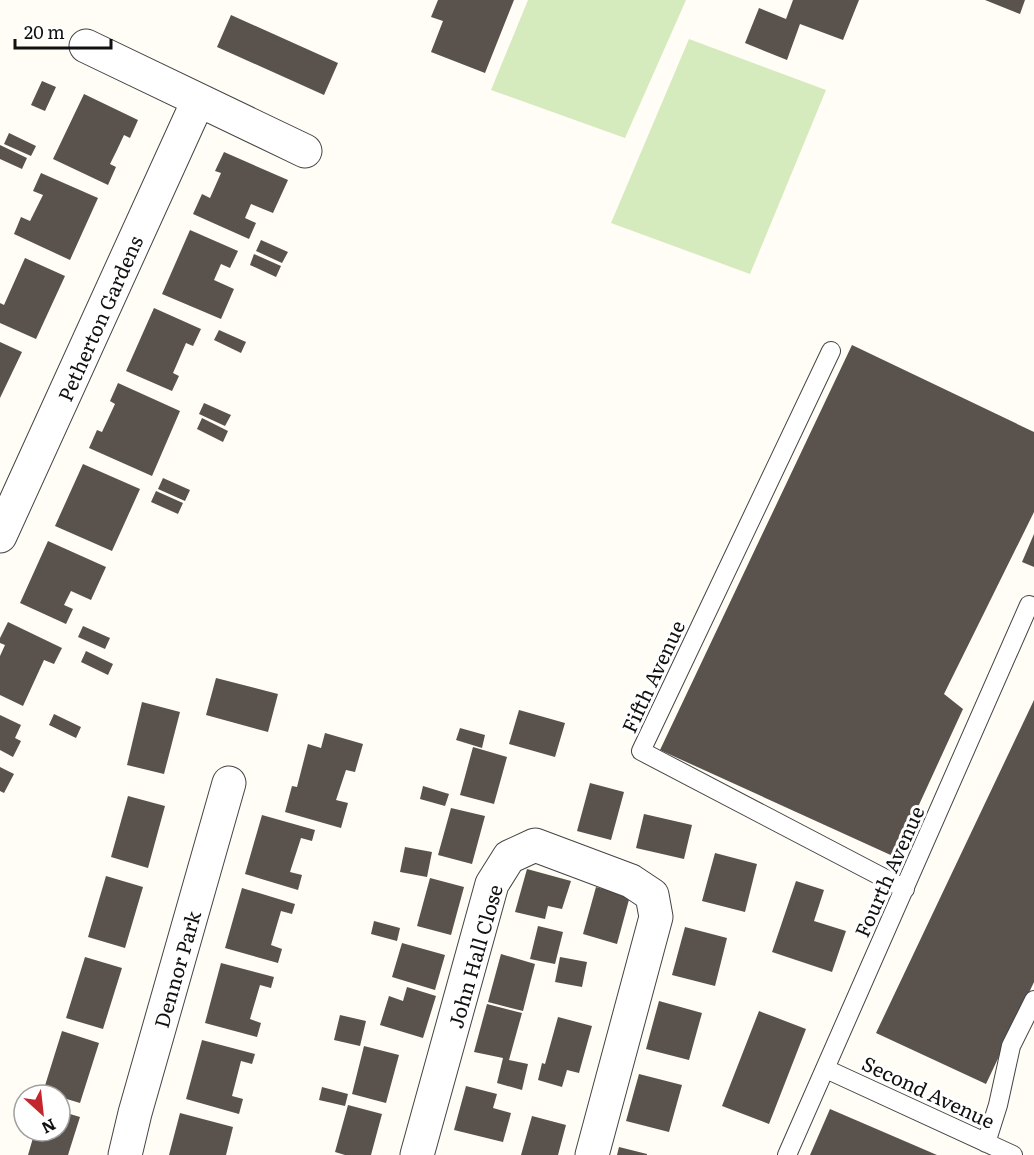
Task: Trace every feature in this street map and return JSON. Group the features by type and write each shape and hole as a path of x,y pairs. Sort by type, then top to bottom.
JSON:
{"street":[{"path":"86,46 305,151"},
{"name":"Petherton Gardens","path":"0,536 198,101"},
{"name":"Dennor Park","path":"125,1155 229,783"},
{"name":"John Hall Close","path":"417,1155 492,884 509,857 535,845 632,881 652,896 656,917 592,1155"}],"lane":[{"name":"Fifth Avenue","path":"831,351 641,751 905,889"},
{"name":"Fourth Avenue","path":"787,1155 1029,605"},
{"path":"986,1143 998,1104 1011,1046 1034,1000"},
{"name":"Second Avenue","path":"826,1069 1012,1155"}],"green space":[{"path":"528,0 686,0 625,138 491,90"},
{"path":"689,39 826,90 750,274 611,223"}],"building":[{"path":"438,0 514,0 485,73 431,52 443,21 431,17"},
{"path":"793,0 859,0 843,40 800,24 787,60 745,43 759,8 786,19"},
{"path":"985,0 1025,0 1020,14"},
{"path":"231,15 338,63 324,95 217,47"},
{"path":"42,81 56,87 45,111 31,105"},
{"path":"84,94 138,120 130,138 124,135 110,164 116,167 108,185 53,159"},
{"path":"9,133 36,146 31,156 4,144"},
{"path":"0,145 27,158 22,169 0,159"},
{"path":"224,152 288,180 273,213 251,204 245,218 256,223 249,239 193,214 202,194 210,198 221,173 215,171"},
{"path":"41,173 98,198 70,260 14,234 21,217 30,221 43,195 33,191"},
{"path":"190,230 238,251 230,268 221,264 214,280 234,289 221,319 162,294"},
{"path":"261,240 288,252 282,263 256,251"},
{"path":"254,254 281,266 276,277 250,265"},
{"path":"25,258 65,276 36,339 0,323 0,303 4,305"},
{"path":"154,308 201,329 193,346 186,343 173,373 179,376 172,391 126,371"},
{"path":"219,330 246,342 241,353 214,340"},
{"path":"0,342 22,352 0,398"},
{"path":"852,345 1034,432 1034,512 944,694 963,709 895,857 660,750"},
{"path":"118,383 180,411 152,476 89,448 97,430 102,432 115,404 110,401"},
{"path":"204,403 231,415 225,426 199,414"},
{"path":"202,418 228,431 223,442 197,429"},
{"path":"83,464 140,489 112,551 55,526"},
{"path":"163,478 190,490 185,501 158,489"},
{"path":"156,491 183,503 178,514 151,502"},
{"path":"1034,534 1034,567 1022,562"},
{"path":"48,541 106,567 91,600 71,591 64,605 73,609 66,624 20,603"},
{"path":"8,622 62,648 54,664 44,660 23,706 0,695 0,656 5,645 0,643 0,638"},
{"path":"83,626 110,638 105,649 78,637"},
{"path":"86,651 113,664 108,675 81,662"},
{"path":"216,678 278,694 268,732 206,715"},
{"path":"1034,700 1034,982 986,1084 876,1033"},
{"path":"142,702 180,712 164,774 127,765"},
{"path":"519,710 565,723 555,757 509,744"},
{"path":"54,714 81,727 76,738 49,725"},
{"path":"0,715 21,725 15,738 21,741 13,757 0,750"},
{"path":"460,728 485,735 482,748 456,740"},
{"path":"325,733 363,744 355,772 346,770 336,800 348,803 341,828 285,812 292,786 297,787 308,744 321,748"},
{"path":"473,747 507,757 494,804 460,795"},
{"path":"0,767 14,774 4,793 0,791"},
{"path":"590,783 624,792 611,840 577,831"},
{"path":"423,786 449,794 445,806 420,799"},
{"path":"128,796 165,806 148,868 111,857"},
{"path":"451,808 485,816 472,864 438,855"},
{"path":"644,814 692,825 684,859 636,848"},
{"path":"262,815 315,830 312,841 301,838 290,872 302,875 298,890 245,874"},
{"path":"405,847 432,852 427,877 400,872"},
{"path":"715,853 757,864 745,912 702,901"},
{"path":"527,869 571,881 562,909 548,906 545,919 515,912"},
{"path":"106,876 143,887 125,948 88,937"},
{"path":"430,878 464,887 451,935 417,926"},
{"path":"796,881 824,890 814,921 846,931 832,972 772,952"},
{"path":"596,887 630,896 617,944 583,934"},
{"path":"242,888 295,904 292,914 281,911 271,945 282,949 278,963 225,948"},
{"path":"374,921 400,928 397,941 371,934"},
{"path":"538,926 563,932 555,964 530,959"},
{"path":"685,927 727,938 715,986 672,975"},
{"path":"402,943 445,955 435,990 392,977"},
{"path":"501,954 535,964 523,1011 488,1002"},
{"path":"85,957 122,968 103,1029 66,1018"},
{"path":"560,957 587,962 582,987 555,982"},
{"path":"221,963 274,977 271,988 260,985 250,1019 261,1023 257,1037 205,1023"},
{"path":"407,987 436,996 423,1038 380,1025 389,996 403,1001"},
{"path":"659,1001 702,1013 689,1060 646,1049"},
{"path":"487,1004 522,1013 509,1060 528,1064 522,1090 497,1083 503,1058 474,1052"},
{"path":"759,1011 806,1029 769,1124 722,1106"},
{"path":"340,1015 366,1021 360,1046 334,1040"},
{"path":"558,1017 592,1026 579,1073 567,1070 562,1087 538,1080 542,1063 545,1064"},
{"path":"62,1031 99,1043 80,1103 72,1101 72,1083 46,1083"},
{"path":"202,1040 255,1054 252,1064 241,1061 232,1096 243,1099 239,1114 186,1099"},
{"path":"364,1046 399,1055 386,1103 352,1094"},
{"path":"639,1074 682,1085 669,1132 626,1121"},
{"path":"466,1086 497,1094 493,1108 511,1113 503,1142 454,1130"},
{"path":"322,1087 348,1094 345,1106 319,1100"},
{"path":"348,1105 382,1114 371,1155 345,1155 335,1152"},
{"path":"830,1109 937,1155 810,1155"},
{"path":"180,1113 233,1127 226,1155 169,1155"},
{"path":"72,1115 80,1117 72,1142"},
{"path":"532,1116 566,1125 558,1155 521,1155"},
{"path":"32,1143 72,1143 68,1155 28,1155"},
{"path":"619,1147 647,1154 647,1155 617,1155"}]}
